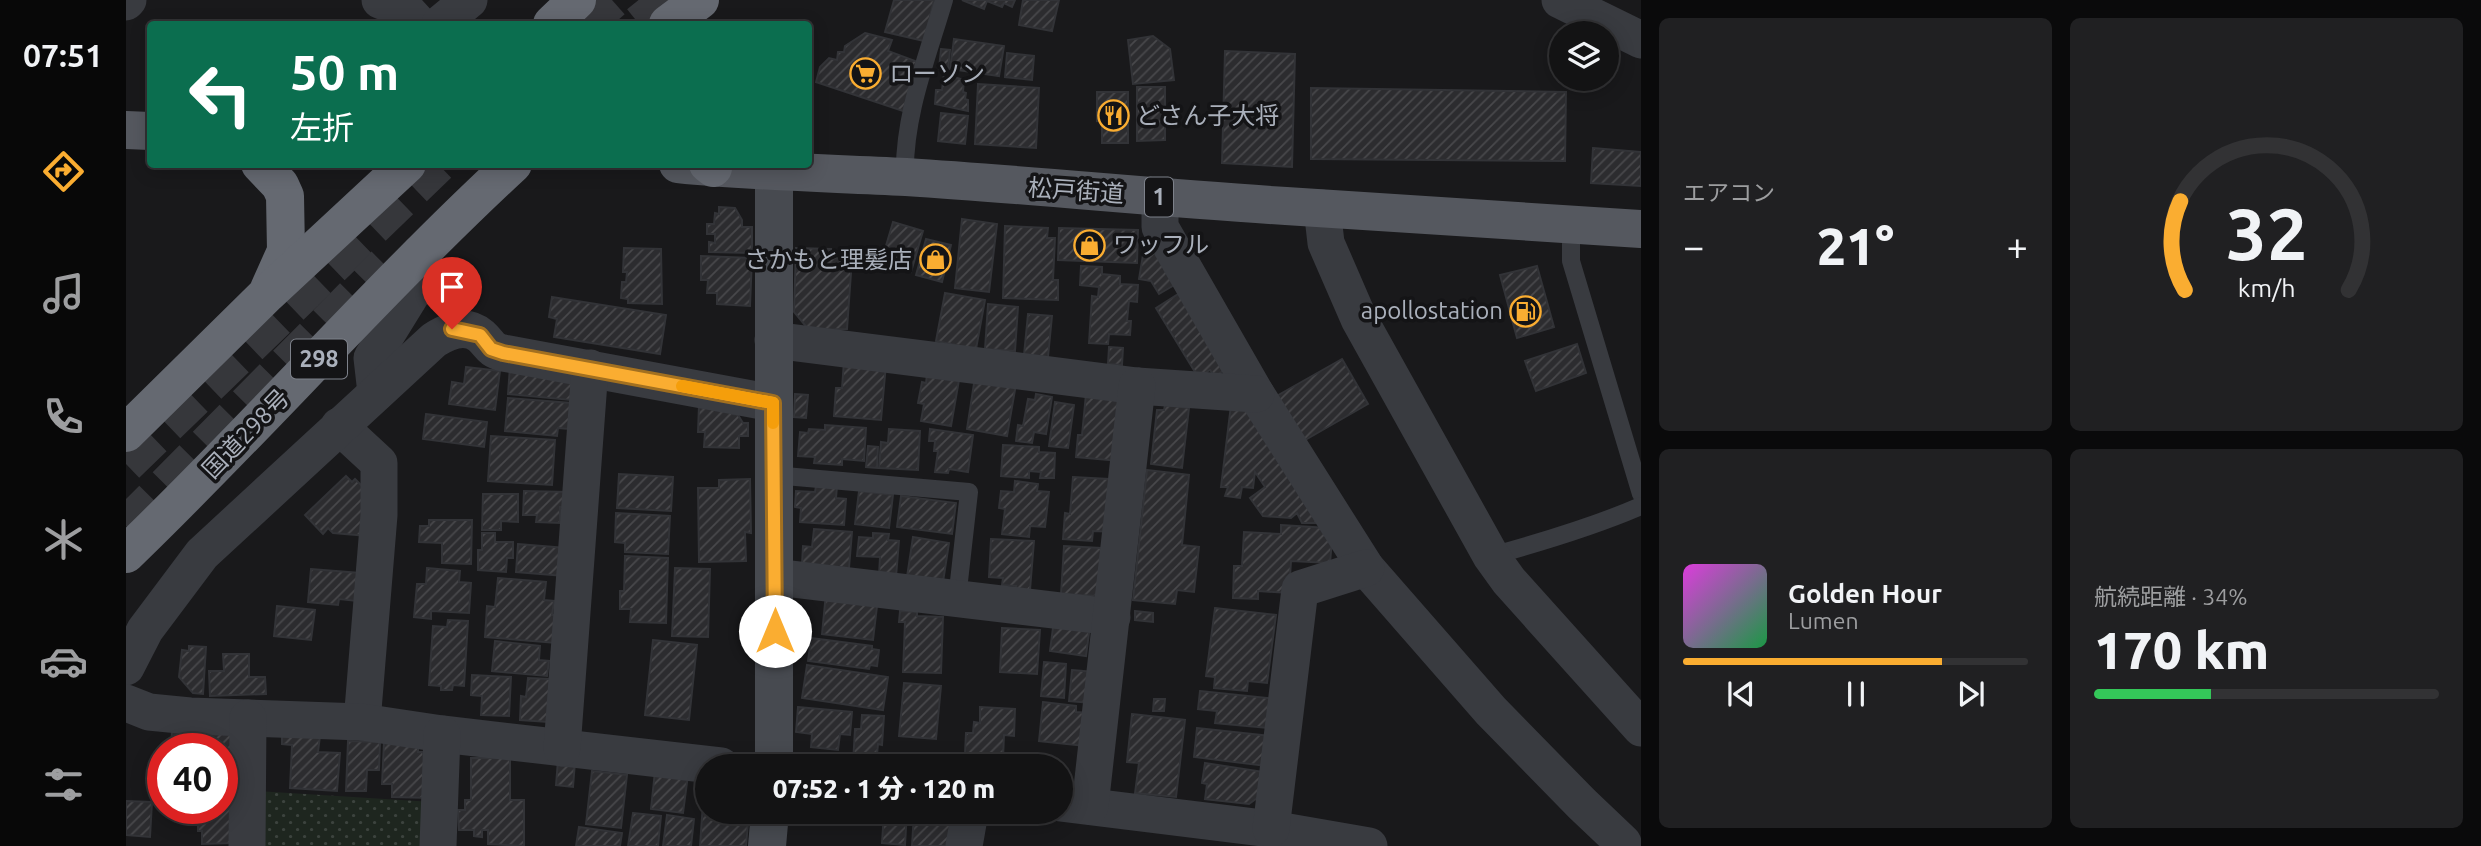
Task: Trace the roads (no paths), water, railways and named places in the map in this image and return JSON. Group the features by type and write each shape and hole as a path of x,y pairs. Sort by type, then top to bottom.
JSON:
{"highway":[{"path":"555,21 578,0"},
{"path":"264,168 280,185 285,197 286,251 267,294"},
{"path":"130,425 403,168"},
{"name":"国道298号","path":"126,554 175,507 448,224 509,168"},
{"path":"126,570 175,507"}],"main road":[{"path":"126,130 147,131"},
{"name":"松戸街道","path":"725,168 905,177 1641,229"}],"street":[{"path":"380,0 407,11 416,21"},
{"path":"444,21 469,0"},
{"path":"1560,0 1641,40"},
{"path":"774,172 774,754"},
{"path":"1160,197 1160,226 1256,394 1366,568 1491,710 1582,804 1631,838"},
{"path":"1322,208 1326,243 1359,319 1491,556 1509,581 1641,728"},
{"path":"376,393 372,358 414,290 414,261"},
{"path":"126,667 145,630 202,554 434,340 452,329 480,335 491,349 503,353 773,403"},
{"path":"773,340 1137,386 1256,394"},
{"path":"562,748 590,368"},
{"path":"1137,386 1112,617 1075,805 1161,832 1271,829 1359,845"},
{"path":"339,426 379,463 379,515 362,722"},
{"path":"1271,829 1300,589 1366,568"},
{"path":"775,577 1112,617"},
{"path":"126,703 149,712 362,722 442,734 695,763"},
{"path":"247,846 248,718"},
{"path":"438,846 442,734"},
{"path":"767,846 769,824"},
{"path":"964,846 968,824"}],"lane":[{"path":"905,177 904,153 908,125 944,0"},
{"path":"1570,225 1571,261 1641,494"},
{"path":"774,475 969,492 957,599"},
{"path":"1491,556 1539,543 1641,506"}],"tunnel":[{"path":"588,21 612,0"},
{"path":"643,21 669,0"},
{"path":"126,464 434,168"},
{"path":"126,526 385,265"}],"place":[{"name":"ローソン","path":"866,74"},
{"name":"どさん子大将","path":"1113,116"},
{"name":"ワッフル","path":"1090,245"},
{"name":"さかもと理髪店","path":"935,260"},
{"name":"apollostation","path":"1526,311"}]}
